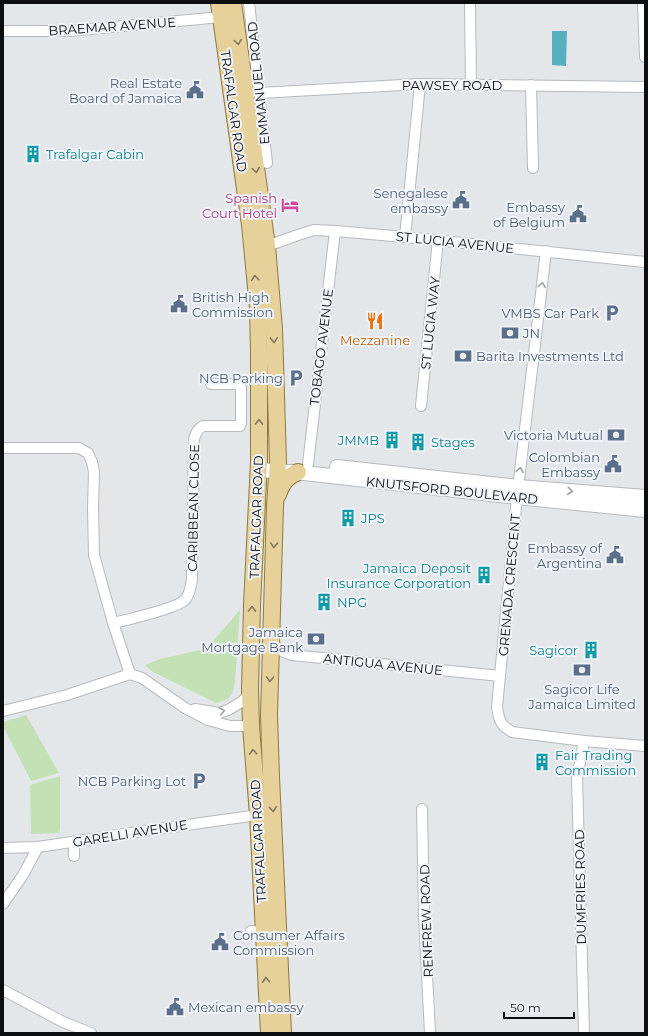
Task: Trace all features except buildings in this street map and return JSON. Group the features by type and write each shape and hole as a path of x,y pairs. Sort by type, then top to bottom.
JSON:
{"main road":[{"name":"TRAFALGAR ROAD","path":"233,3 262,213 274,329 278,466 275,506 269,714 283,1033"},
{"name":"TRAFALGAR ROAD","path":"220,10 250,224 258,308 260,367 259,466 252,605 250,690 251,726 258,814 257,931 269,1033"},
{"path":"275,506 283,482 302,467 287,459 282,454 278,440"},
{"name":"KNUTSFORD BOULEVARD","path":"259,466 302,467 518,492 645,510"},
{"name":"KNUTSFORD BOULEVARD","path":"518,492 645,497"},
{"path":"251,726 269,714"}],"street":[{"name":"EMMANUEL ROAD","path":"249,3 267,163"},
{"path":"470,3 471,84"},
{"path":"643,3 645,57"},
{"name":"BRAEMAR AVENUE","path":"3,31 69,31 220,10"},
{"name":"PAWSEY ROAD","path":"258,93 420,84 645,87"},
{"path":"405,237 420,84"},
{"path":"531,85 533,168"},
{"name":"ST LUCIA AVENUE","path":"266,246 314,230 438,240 645,262"},
{"name":"TOBAGO AVENUE","path":"302,467 319,363 335,231"},
{"name":"ST LUCIA WAY","path":"421,406 438,240"},
{"name":"GRENADA CRESCENT","path":"546,251 518,492 497,707 498,719 504,727 512,732 584,741 645,746"},
{"name":"CARIBBEAN CLOSE","path":"113,624 171,607 184,600 190,590 192,579 194,439 196,431 203,426 240,426 241,423 241,388 239,385 211,384"},
{"path":"3,448 79,448 88,453 94,472 94,555 113,624 130,674"},
{"name":"ANTIGUA AVENUE","path":"271,640 274,646 282,652 292,655 500,676"},
{"path":"3,711 67,695 130,674 142,678 185,708 208,720 230,726 251,726"},
{"path":"185,708 219,713 228,710 243,701 250,690"},
{"name":"DUMFRIES ROAD","path":"584,741 577,778 584,1033"},
{"name":"RENFREW ROAD","path":"422,809 424,916 430,1033"},
{"name":"GARELLI AVENUE","path":"3,848 38,847 258,814"},
{"path":"74,842 74,856"},
{"path":"3,904 23,875 38,847"},
{"path":"3,990 63,1022 91,1033"}],"green space":[{"path":"240,610 235,682 232,694 228,699 216,703 153,672 145,665 160,659 200,650 212,642"},
{"path":"26,715 59,773 31,781 3,726 3,722"},
{"path":"60,776 59,833 31,834 30,785"}],"water":[{"path":"552,31 567,31 566,66 552,65"}],"place":[{"name":"Real Estate Board of Jamaica","path":"195,90"},
{"name":"Trafalgar Cabin","path":"33,154"},
{"name":"Senegalese embassy","path":"461,200"},
{"name":"Spanish Court Hotel","path":"290,205"},
{"name":"Embassy of Belgium","path":"578,214"},
{"name":"British High Commission","path":"179,304"},
{"name":"VMBS Car Park","path":"612,313"},
{"name":"Mezzanine","path":"375,321"},
{"name":"JN","path":"510,333"},
{"name":"Barita Investments Ltd","path":"463,356"},
{"name":"NCB Parking","path":"296,378"},
{"name":"Victoria Mutual","path":"616,435"},
{"name":"JMMB","path":"392,440"},
{"name":"Stages","path":"418,442"},
{"name":"Colombian Embassy","path":"613,464"},
{"name":"JPS","path":"348,518"},
{"name":"Embassy of Argentina","path":"615,555"},
{"name":"Jamaica Deposit Insurance Corporation","path":"484,575"},
{"name":"NPG","path":"324,602"},
{"name":"Jamaica Mortgage Bank","path":"316,639"},
{"name":"Sagicor","path":"591,650"},
{"name":"Sagicor Life Jamaica Limited","path":"582,670"},
{"name":"Fair Trading Commission","path":"542,762"},
{"name":"NCB Parking Lot","path":"199,781"},
{"name":"Consumer Affairs Commission","path":"220,942"},
{"name":"Mexican embassy","path":"175,1007"}]}
